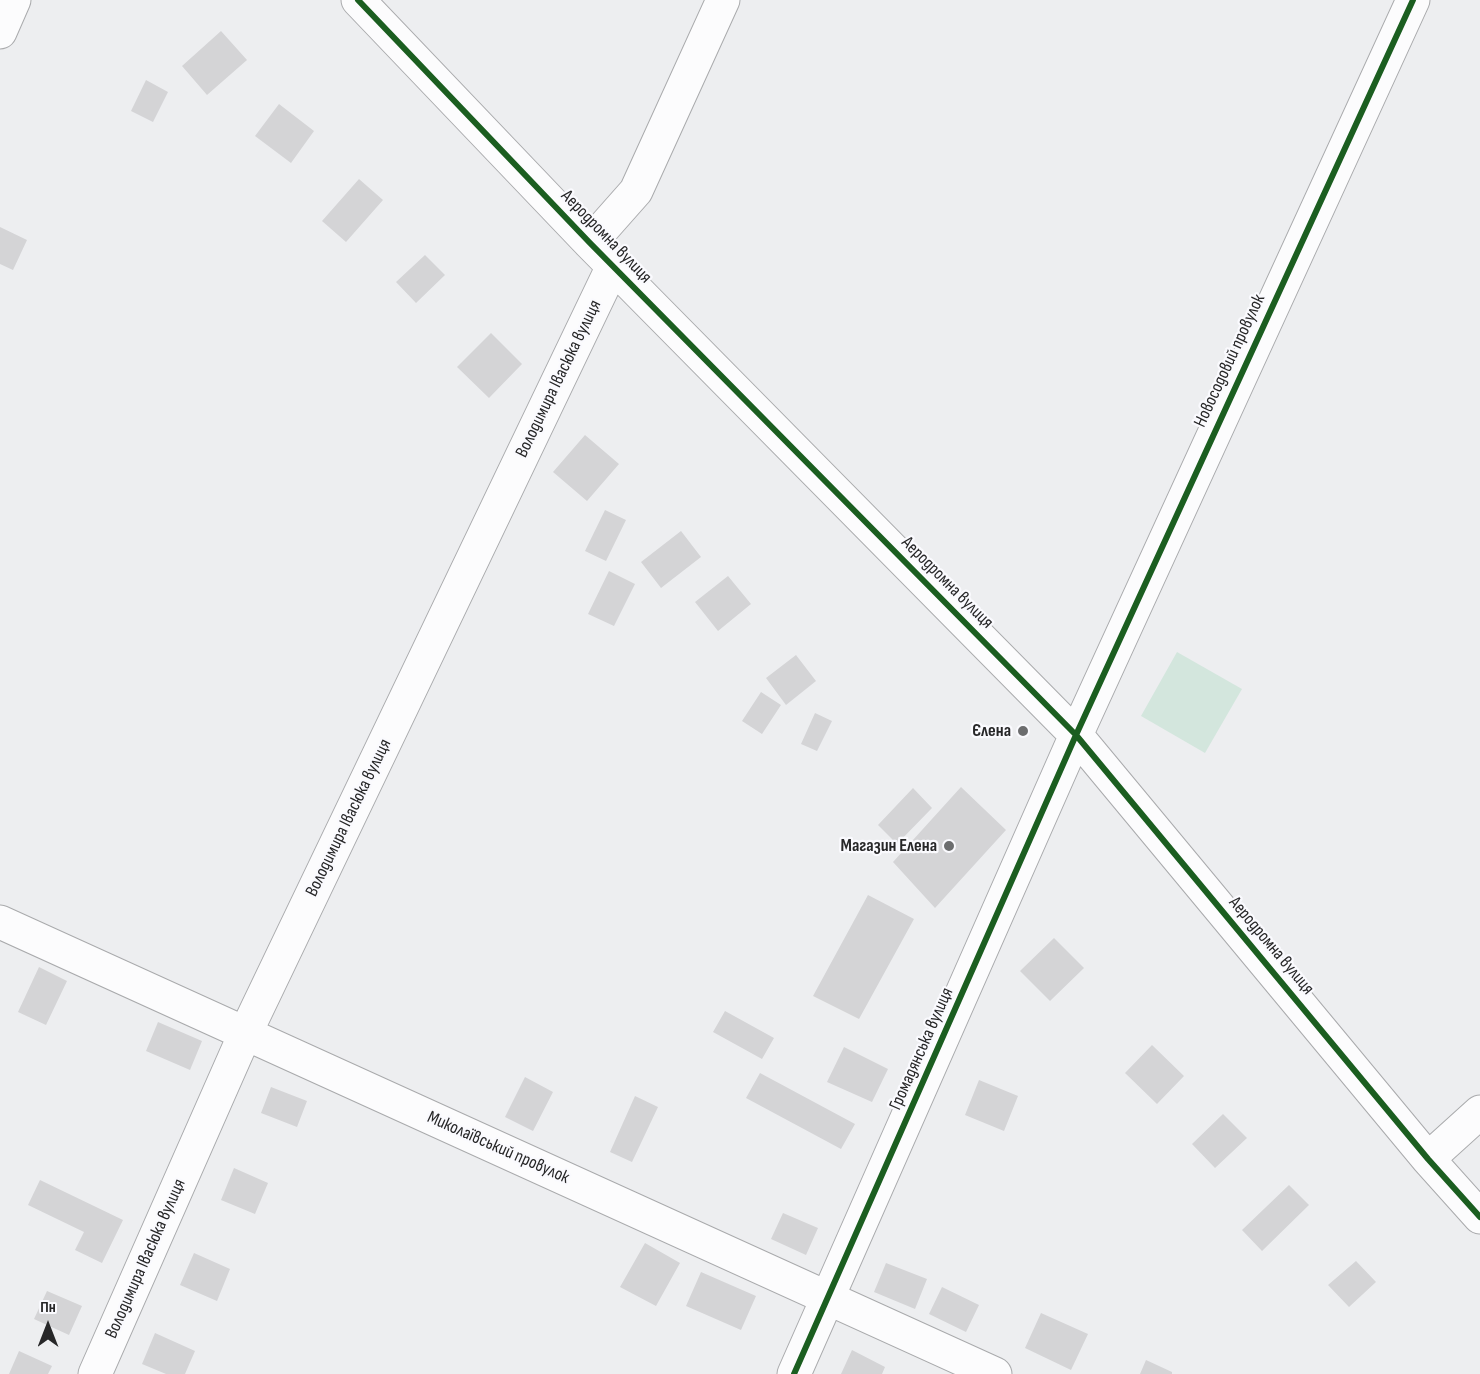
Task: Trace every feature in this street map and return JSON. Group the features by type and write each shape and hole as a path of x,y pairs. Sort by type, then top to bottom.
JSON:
{"street":[{"path":"0,32 14,0"},
{"name":"Аеродромна вулиця","path":"358,0 590,243 1076,735 1428,1159 1480,1217"},
{"path":"590,243 636,191 723,0"},
{"name":"Новосодовий провулок","path":"1076,735 1413,0"},
{"name":"Володимира Івасюка вулиця","path":"95,1374 245,1034 613,266"},
{"name":"Громадянська вулиця","path":"794,1374 1076,735"},
{"name":"Миколаївський провулок","path":"0,922 995,1374"},
{"path":"1428,1159 1480,1112"}],"green space":[{"path":"1177,652 1242,689 1205,753 1141,716"}],"building":[{"path":"221,31 247,60 207,95 182,66"},
{"path":"146,80 168,92 153,122 131,111"},
{"path":"279,104 314,131 291,163 255,136"},
{"path":"359,179 383,200 346,242 322,221"},
{"path":"0,227 27,240 13,270 0,264"},
{"path":"425,255 445,275 416,303 396,282"},
{"path":"491,333 522,364 489,398 457,367"},
{"path":"585,435 619,464 587,501 553,472"},
{"path":"605,510 626,520 606,561 585,551"},
{"path":"681,531 701,557 661,588 641,562"},
{"path":"609,571 635,584 614,626 588,614"},
{"path":"728,576 751,604 718,631 695,602"},
{"path":"796,655 816,681 786,705 766,678"},
{"path":"761,692 781,705 762,734 742,721"},
{"path":"815,713 832,721 817,751 801,744"},
{"name":"Магазин Елена","path":"961,787 1006,830 935,908 893,862"},
{"path":"913,788 932,808 897,844 878,825"},
{"path":"868,895 914,919 859,1019 813,996"},
{"path":"1054,938 1084,968 1050,1001 1020,971"},
{"path":"39,967 67,981 46,1025 18,1012"},
{"path":"725,1011 774,1038 762,1059 713,1032"},
{"path":"158,1022 202,1041 190,1070 146,1051"},
{"path":"1152,1045 1184,1076 1157,1104 1125,1073"},
{"path":"844,1047 888,1069 872,1102 827,1082"},
{"path":"760,1073 855,1124 841,1149 746,1098"},
{"path":"525,1077 553,1092 533,1131 505,1117"},
{"path":"979,1080 1018,1096 1004,1131 965,1115"},
{"path":"271,1087 307,1101 297,1127 261,1113"},
{"path":"635,1096 658,1107 632,1162 610,1152"},
{"path":"1223,1114 1247,1138 1215,1168 1192,1144"},
{"path":"234,1168 268,1183 255,1214 221,1200"},
{"path":"40,1180 123,1220 102,1263 75,1250 84,1232 28,1205"},
{"path":"1289,1185 1309,1205 1262,1251 1242,1230"},
{"path":"783,1213 818,1228 806,1255 771,1239"},
{"path":"645,1243 680,1263 656,1306 620,1287"},
{"path":"194,1253 230,1269 217,1301 180,1285"},
{"path":"1356,1261 1376,1282 1349,1307 1328,1285"},
{"path":"886,1263 927,1279 915,1309 874,1292"},
{"path":"701,1272 756,1296 741,1330 686,1306"},
{"path":"942,1287 979,1305 966,1332 929,1314"},
{"path":"47,1291 82,1306 69,1335 34,1319"},
{"path":"1041,1313 1088,1334 1071,1370 1025,1348"},
{"path":"155,1333 195,1351 185,1374 166,1374 142,1364"},
{"path":"852,1350 885,1367 882,1374 841,1374"},
{"path":"19,1351 52,1366 48,1374 9,1374"},
{"path":"1146,1360 1172,1372 1172,1374 1140,1374"}],"cycle path":[{"path":"358,0 590,243 1076,735 1428,1159 1480,1217"},
{"path":"794,1374 1076,735 1413,0"}],"place":[{"name":"Єлена","path":"1023,731"},
{"name":"Магазин Елена","path":"949,846"}]}
